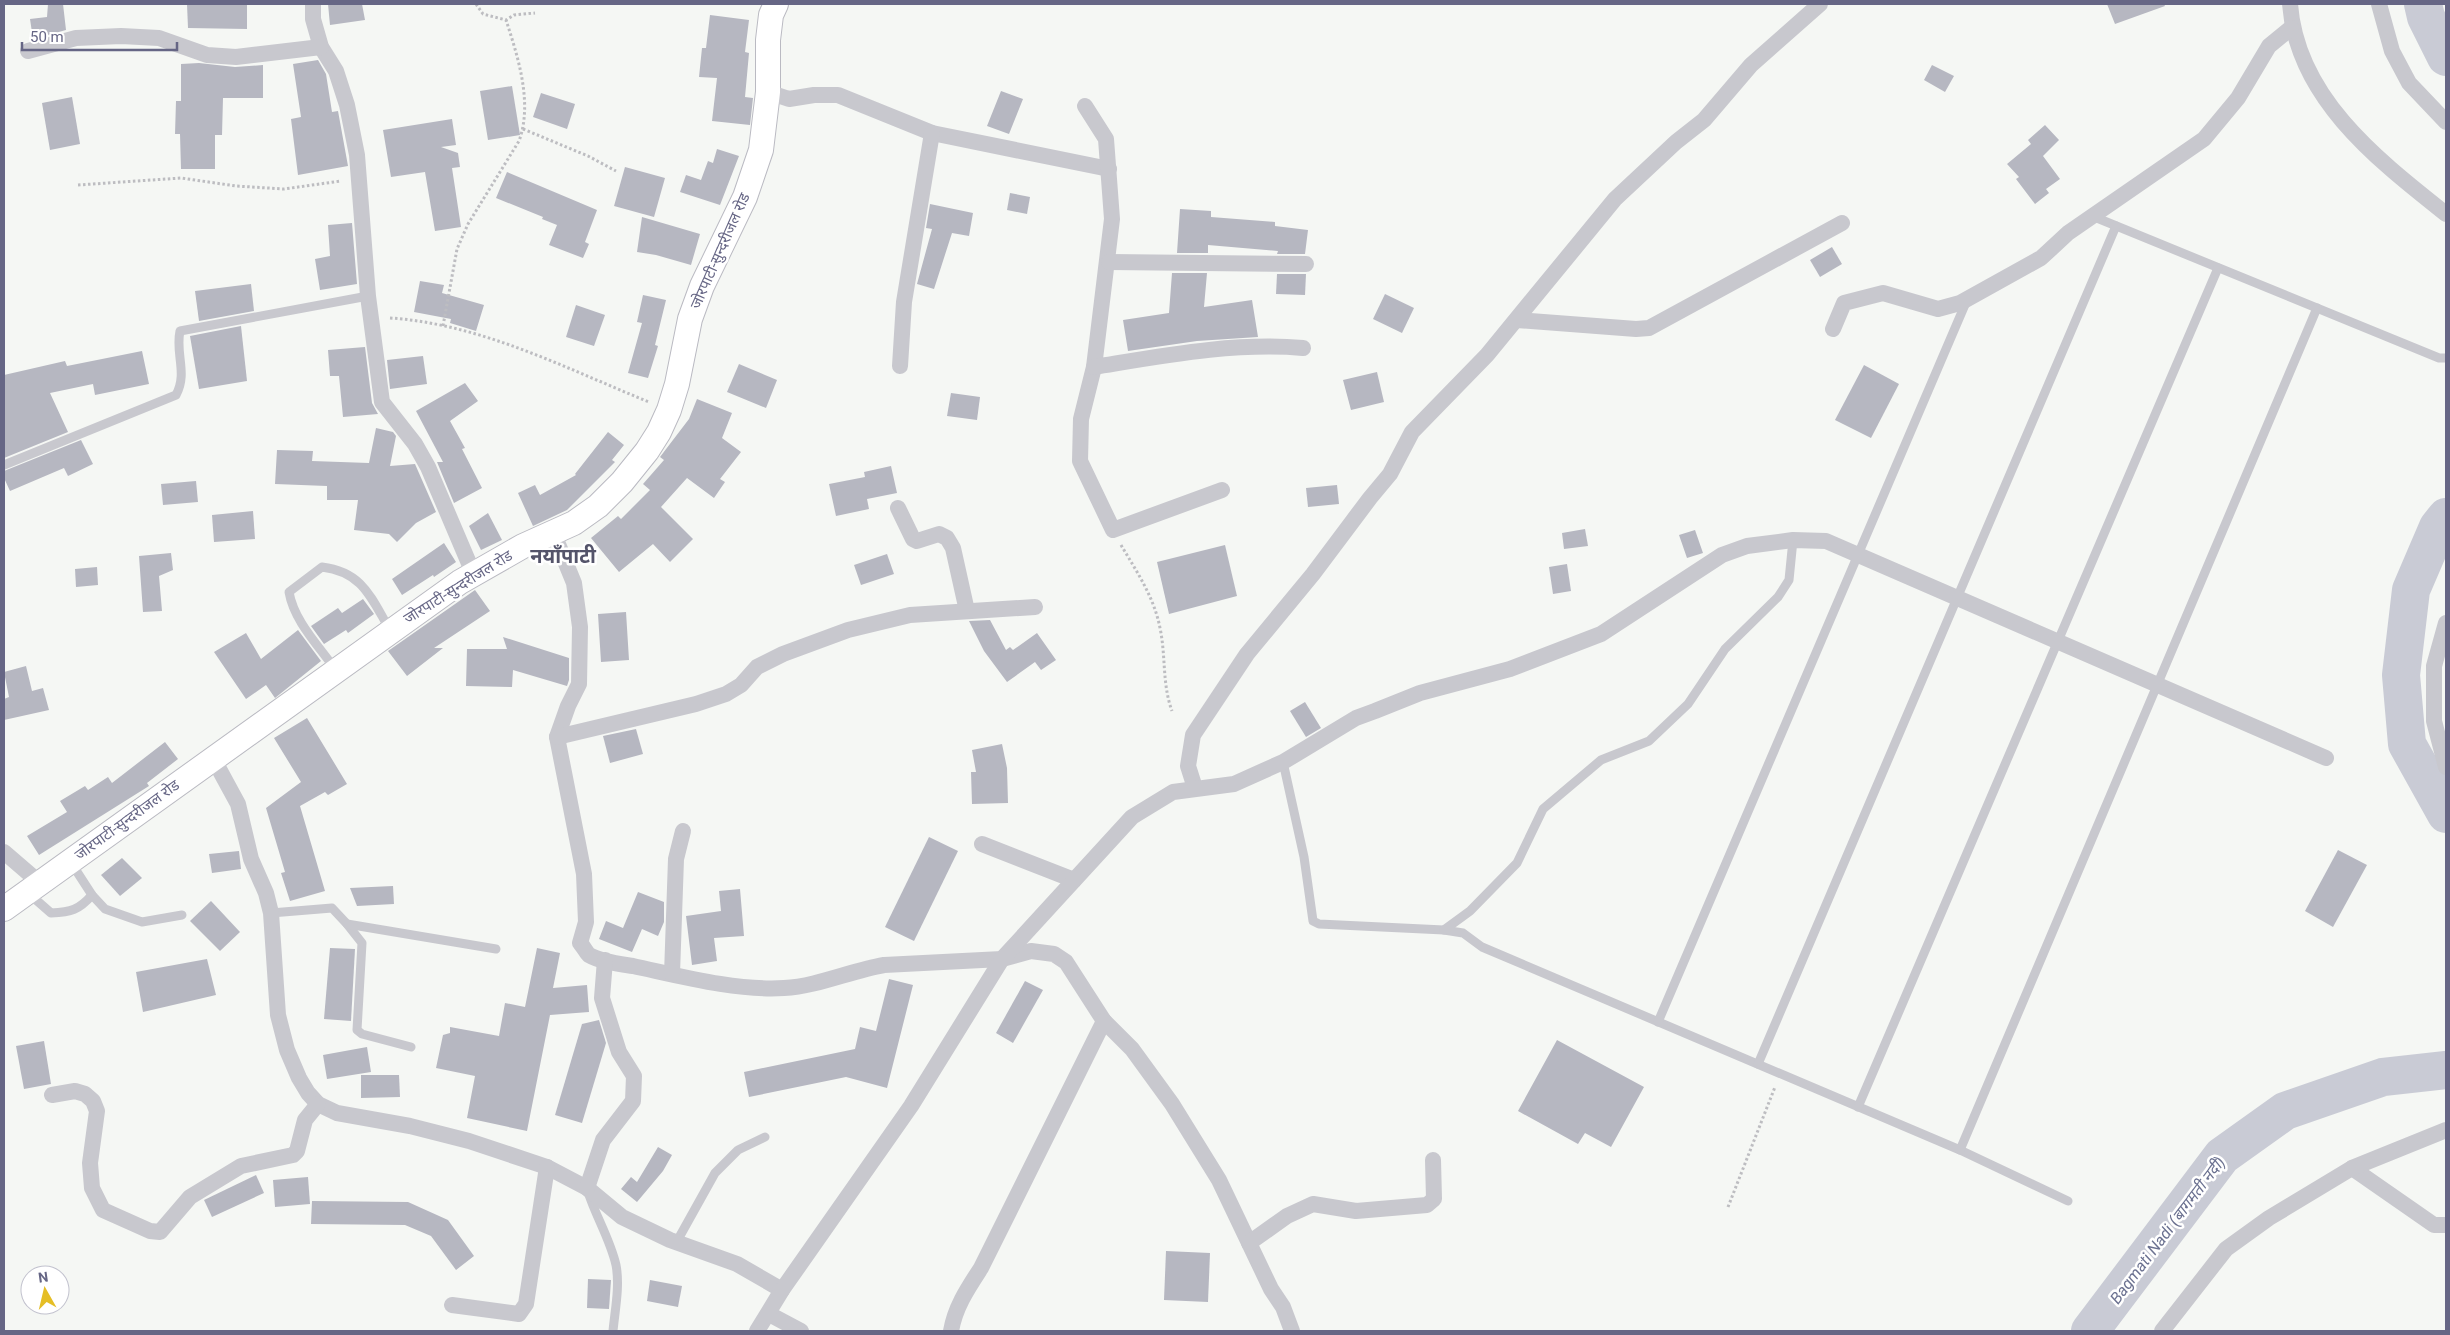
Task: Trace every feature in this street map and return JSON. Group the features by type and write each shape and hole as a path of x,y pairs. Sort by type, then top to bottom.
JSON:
{"main road":[{"name":"जोरपाटी-सुन्दरीजल रोड","path":"4,909 390,631 474,575 574,522 598,506 622,482 647,451 669,410 677,384 690,319 702,286 744,197 761,150 768,92 768,40 771,15 776,4"}],"street":[{"path":"313,4 313,19 321,47 336,71 347,105 360,179 368,296 382,402 415,444 428,467 474,575"},
{"path":"1195,788 1188,766 1193,735 1247,654 1313,574 1390,474 1412,432 1487,355 1615,199 1676,142 1704,120 1751,65 1820,4"},
{"path":"2290,4 2292,28 2311,74 2332,108 2356,137 2384,164 2446,214"},
{"path":"2379,4 2392,52 2409,82 2446,122"},
{"path":"1833,329 1844,303 1883,293 1938,309 1960,303 2041,258 2068,232 2204,139 2238,98 2269,46 2292,28"},
{"path":"28,52 76,38 121,36 159,38 207,54 236,57 321,47"},
{"path":"768,92 789,99 814,95 838,96 932,133 1109,169"},
{"path":"1084,106 1106,139 1112,219 1109,262 1101,302 1094,367 1081,419 1080,460 1112,530 1222,490"},
{"path":"900,366 904,302 932,133"},
{"path":"1516,320 1636,329 1649,328 1842,223"},
{"path":"1109,262 1306,264"},
{"path":"1094,367 1235,347 1278,346 1303,348"},
{"path":"898,508 913,539 917,540 939,534 947,538 953,548 967,611"},
{"path":"553,532 574,583 580,627 579,684 568,706 557,737 584,874 586,922 580,943 588,954 605,960 672,974 758,988 785,988 833,979 865,969 884,966 1002,959 1031,951 1054,954 1066,962 1104,1021 1132,1049 1172,1104 1219,1180 1271,1289 1283,1307 1292,1331"},
{"path":"757,1331 782,1290 911,1106 1002,959 1132,817 1173,792 1234,784 1283,762 1356,718 1420,694 1510,669 1601,634 1722,555 1746,546 1793,540 1826,540 2326,758"},
{"path":"557,737 696,704 726,694 741,686 757,667 783,654 848,630 910,615 1035,607"},
{"path":"2446,623 2434,666 2434,721 2446,767"},
{"path":"213,758 238,804 251,859 266,893 271,913 278,1015 287,1050 299,1078 308,1093 318,1104 337,1113 410,1126 469,1141 547,1167 586,1188 622,1217 676,1243 737,1264 782,1290"},
{"path":"672,974 676,859 683,831"},
{"path":"982,844 1074,880"},
{"path":"4,852 33,888"},
{"path":"586,1188 603,1140 633,1101 634,1076 619,1052 602,998 605,960"},
{"path":"951,1331 956,1312 965,1292 981,1268 1104,1021"},
{"path":"52,1095 75,1091 85,1094 93,1101 97,1111 90,1163 92,1188 103,1210 150,1231 160,1232 190,1197 241,1166 293,1156 297,1151 305,1120 318,1104"},
{"path":"2162,1331 2226,1250 2269,1218 2352,1168 2446,1130"},
{"path":"1249,1243 1287,1216 1313,1204 1356,1211 1427,1205 1434,1200 1434,1160"},
{"path":"452,1305 520,1314 526,1304 547,1167"},
{"path":"2352,1168 2434,1226 2446,1224"},
{"path":"768,1314 801,1331"}],"lane":[{"path":"2092,216 2439,358 2446,358"},
{"path":"1758,1064 2116,226"},
{"path":"1858,1107 2218,268"},
{"path":"4,465 176,395 182,384 178,340 180,331 368,296"},
{"path":"1658,1022 1857,554 1968,299"},
{"path":"1960,1150 2159,685 2317,308"},
{"path":"1444,930 1470,911 1518,862 1543,809 1601,760 1649,741 1688,704 1726,649 1778,597 1789,580 1793,540"},
{"path":"335,670 296,614 291,603 289,592 302,581 322,567 340,569 363,584 390,631"},
{"path":"1283,762 1304,857 1313,920 1318,924 1444,930 1463,933 1482,946 1960,1150 2068,1201"},
{"path":"70,861 92,895 105,910 142,922 182,915"},
{"path":"33,888 51,913 82,907 92,895"},
{"path":"271,913 332,908 348,924 362,943 358,1030 362,1034 411,1047"},
{"path":"348,924 496,949"},
{"path":"676,1243 715,1174 738,1150 765,1137"},
{"path":"586,1188 608,1237 616,1266 617,1282 613,1331"}],"path":[{"path":"476,4 483,14 506,20"},
{"path":"506,20 514,14 535,13"},
{"path":"442,326 457,249 468,224 519,141 523,129 523,91 506,20"},
{"path":"523,129 588,156 616,171"},
{"path":"78,185 181,178 236,186 284,189 360,179"},
{"path":"372,317 424,320 525,349 669,410"},
{"path":"1112,530 1153,601 1161,630 1166,695 1172,711"},
{"path":"1728,1207 1780,1074"}],"building":[{"path":"48,4 63,4 66,30 33,39 30,19 47,17"},
{"path":"187,4 247,4 247,29 188,28"},
{"path":"328,4 362,4 365,20 330,25"},
{"path":"2107,4 2164,4 2165,6 2115,24"},
{"path":"710,15 749,20 745,52 749,53 745,97 753,98 750,125 712,121 717,78 699,77 702,48 706,48"},
{"path":"318,60 326,74 332,112 338,111 348,166 298,175 291,119 301,117 293,64"},
{"path":"199,63 235,67 263,65 263,98 223,98 222,135 215,135 215,169 181,169 180,134 175,134 176,101 181,101 181,64"},
{"path":"1932,65 1954,76 1945,92 1924,80"},
{"path":"512,86 520,135 488,140 480,91"},
{"path":"1001,91 1023,99 1009,134 987,126"},
{"path":"541,93 575,104 567,129 533,117"},
{"path":"72,97 80,144 50,150 42,103"},
{"path":"452,119 456,145 441,147 458,153 460,167 452,168 461,227 435,231 425,172 391,177 383,130"},
{"path":"2045,125 2059,140 2043,156 2060,179 2046,189 2049,193 2035,204 2016,179 2019,177 2007,164 2031,144 2028,140"},
{"path":"717,149 739,156 720,205 680,192 686,175 701,180 708,161 713,163"},
{"path":"625,167 665,178 654,217 614,206"},
{"path":"507,172 597,210 585,242 589,244 583,258 549,245 557,225 542,219 543,217 496,198"},
{"path":"1010,193 1030,197 1027,214 1007,210"},
{"path":"930,204 973,213 969,236 952,233 934,289 917,284 932,229 926,228"},
{"path":"1180,209 1211,211 1211,217 1275,222 1275,226 1308,230 1305,254 1277,254 1278,251 1208,245 1208,253 1177,253"},
{"path":"642,217 700,234 691,265 656,255 637,252"},
{"path":"352,223 357,284 320,290 315,259 330,256 328,225"},
{"path":"1832,247 1842,264 1820,277 1810,260"},
{"path":"1172,273 1207,273 1204,307 1252,300 1258,337 1197,341 1128,351 1123,320 1169,313"},
{"path":"1277,274 1306,274 1305,295 1276,294"},
{"path":"420,281 444,285 442,293 484,305 476,331 450,323 451,319 414,312"},
{"path":"251,284 254,311 199,321 195,291"},
{"path":"1385,294 1414,308 1402,333 1373,319"},
{"path":"643,295 666,300 655,345 658,346 648,378 628,373 642,323 637,322"},
{"path":"576,305 605,315 594,346 566,337"},
{"path":"241,326 247,381 199,389 190,336"},
{"path":"365,347 372,403 378,414 343,417 339,376 330,376 328,350"},
{"path":"142,351 149,384 95,395 93,384 50,393 68,432 4,458 4,375 65,361 67,366"},
{"path":"423,356 427,384 390,389 387,360"},
{"path":"739,364 777,380 766,408 727,392"},
{"path":"1864,365 1899,384 1871,438 1835,420"},
{"path":"1377,372 1384,402 1351,410 1343,380"},
{"path":"465,383 478,401 450,421 465,448 462,449 482,488 454,503 437,462 443,462 416,411"},
{"path":"951,393 980,397 977,420 947,416"},
{"path":"697,399 732,413 722,438 741,452 720,479 725,482 714,498 687,478 661,507 693,539 670,562 653,544 619,572 591,538 618,516 621,519 650,490 643,484 664,460 660,457 689,419"},
{"path":"376,428 393,432 396,436 390,466 415,464 436,512 416,523 397,542 389,534 354,530 358,500 327,500 327,486 275,484 277,450 313,451 312,461 369,463"},
{"path":"608,432 624,445 612,460 615,462 567,510 533,526 518,493 535,485 540,495 576,475"},
{"path":"81,440 93,464 68,476 64,468 10,491 4,478 4,471"},
{"path":"891,466 897,493 867,499 869,509 836,516 829,484 865,477 864,472"},
{"path":"196,481 198,502 163,505 161,484"},
{"path":"1337,485 1339,504 1308,507 1306,488"},
{"path":"253,511 255,539 214,542 212,515"},
{"path":"488,513 502,540 481,550 469,526"},
{"path":"1585,529 1588,546 1564,549 1562,533"},
{"path":"1695,530 1703,553 1687,558 1679,535"},
{"path":"444,543 456,562 402,595 392,579"},
{"path":"1225,545 1237,596 1169,614 1157,562"},
{"path":"171,553 173,570 159,576 162,611 143,612 139,556"},
{"path":"887,554 894,574 861,585 854,565"},
{"path":"1567,564 1571,591 1553,594 1549,567"},
{"path":"97,567 98,585 76,587 75,569"},
{"path":"475,590 490,611 434,648 443,648 407,676 388,651"},
{"path":"363,599 374,614 348,633 346,630 324,644 311,626 338,608 342,613"},
{"path":"626,612 629,660 601,662 598,614"},
{"path":"990,620 1006,650 1010,647 1013,650 1037,633 1056,660 1041,670 1035,662 1007,682 984,651 969,621"},
{"path":"298,630 321,661 275,698 266,685 246,699 214,652 246,633 261,659"},
{"path":"503,637 569,658 569,680 567,686 513,670 512,687 466,686 467,649 507,649"},
{"path":"26,666 32,691 43,688 49,710 4,720 4,699 9,697 4,672"},
{"path":"1305,702 1321,728 1306,737 1290,711"},
{"path":"307,718 347,784 328,795 325,792 300,806 325,891 290,901 281,873 285,872 266,808 301,782 274,738"},
{"path":"636,729 643,754 610,763 603,736"},
{"path":"165,742 178,759 147,783 149,786 39,855 27,836 67,812 60,801 85,786 88,790 108,777 112,783"},
{"path":"1002,744 1007,768 1008,803 972,804 971,772 976,772 972,750"},
{"path":"929,837 958,851 914,941 885,927"},
{"path":"2338,850 2367,865 2333,927 2305,911"},
{"path":"239,851 241,869 212,873 209,854"},
{"path":"122,858 142,878 120,896 101,875"},
{"path":"393,886 394,904 357,906 350,888"},
{"path":"740,889 744,936 714,938 717,961 692,965 686,916 721,911 719,891"},
{"path":"638,892 664,902 664,922 658,936 642,929 632,952 599,939 606,921 623,928"},
{"path":"211,901 240,932 220,951 190,921"},
{"path":"330,948 355,949 351,1021 324,1019"},
{"path":"537,948 560,953 553,988 587,985 589,1012 550,1015 527,1131 467,1118 475,1076 436,1068 443,1035 450,1033 450,1027 499,1036 505,1003 525,1007"},
{"path":"207,959 216,995 143,1012 136,972"},
{"path":"889,979 913,985 887,1088 846,1077 749,1097 744,1072 855,1049 860,1027 876,1031"},
{"path":"1025,981 1043,990 1013,1043 996,1033"},
{"path":"599,1020 606,1043 582,1123 555,1115 582,1024"},
{"path":"1557,1040 1644,1087 1611,1147 1585,1133 1578,1144 1518,1111"},
{"path":"44,1041 51,1084 24,1089 16,1046"},
{"path":"367,1047 371,1072 327,1079 323,1055"},
{"path":"361,1075 399,1075 400,1097 361,1098"},
{"path":"658,1147 672,1155 663,1171 637,1202 621,1189 631,1177 637,1182"},
{"path":"256,1175 264,1193 212,1217 204,1200"},
{"path":"308,1177 310,1204 275,1207 273,1180"},
{"path":"312,1201 408,1202 448,1220 474,1256 456,1270 431,1236 405,1225 311,1224"},
{"path":"1166,1251 1210,1253 1208,1302 1164,1300"},
{"path":"588,1279 611,1280 609,1309 587,1308"},
{"path":"650,1280 682,1286 678,1307 647,1301"}],"waterway":[{"name":"Bagmati Nadi (बागमती नदी)","path":"2423,4 2426,17 2446,57"},
{"name":"Bagmati Nadi (बागमती नदी)","path":"2446,517 2438,527 2411,590 2401,675 2407,744 2446,814"},
{"name":"Bagmati Nadi (बागमती नदी)","path":"2090,1331 2222,1156 2285,1111 2383,1077 2446,1070"}],"district":[{"name":"नयाँपाटी","path":"563,556"}]}
